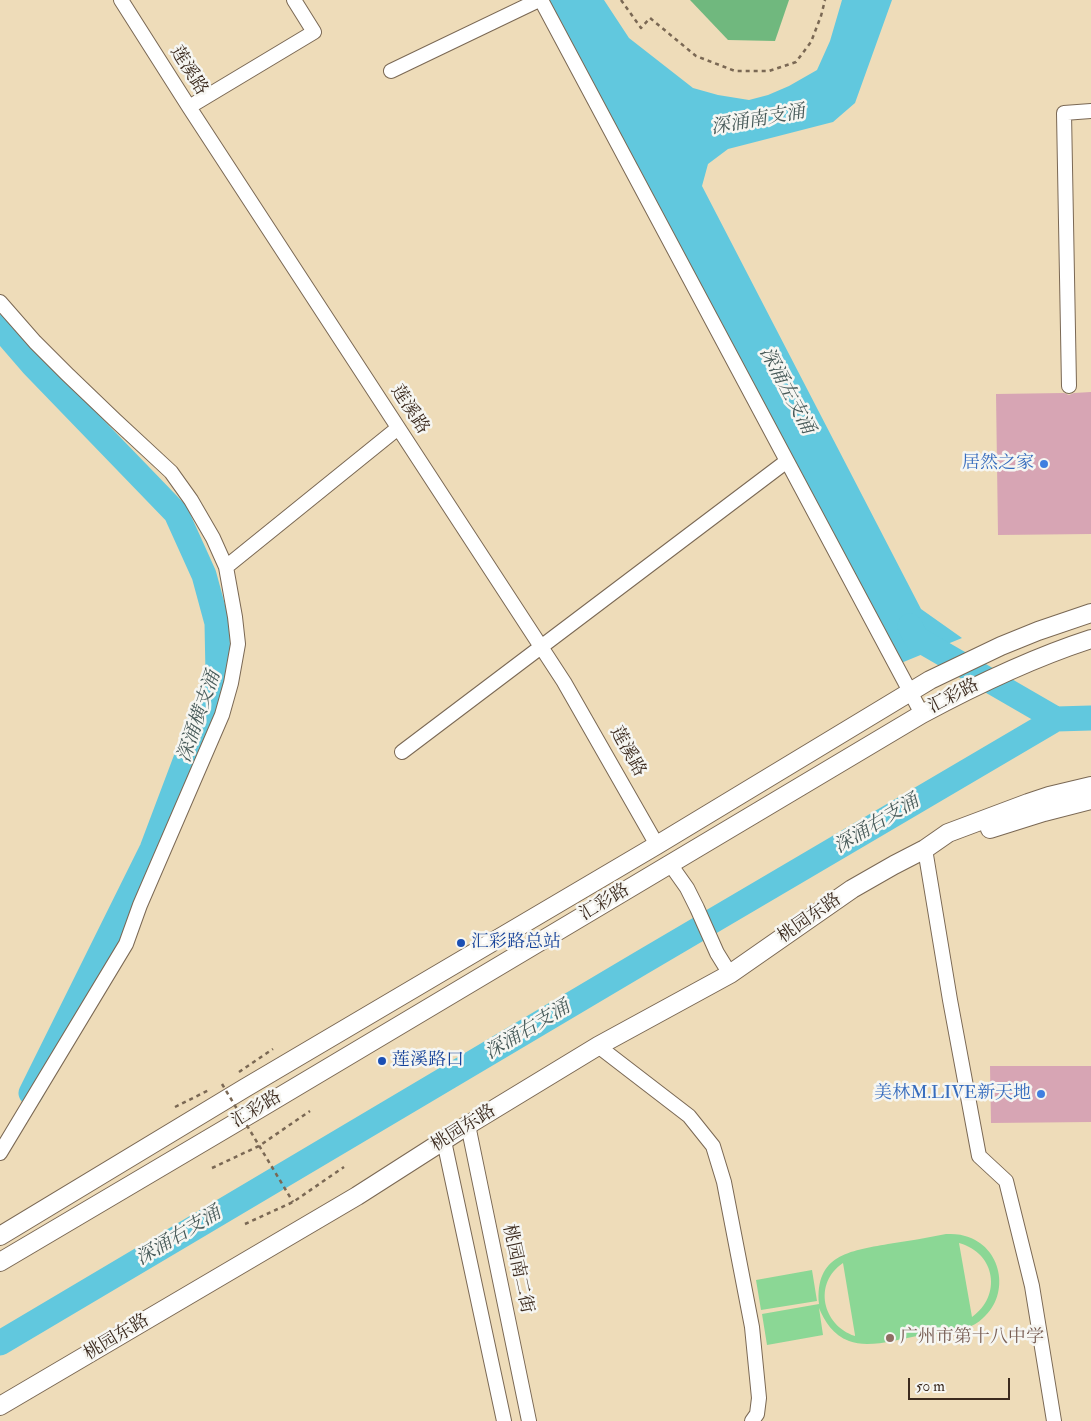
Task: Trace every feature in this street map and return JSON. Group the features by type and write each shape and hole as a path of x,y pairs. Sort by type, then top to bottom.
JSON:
{"street":[{"name":"莲溪路","path":"121,0 564,682 657,845"},
{"path":"189,107 314,32 294,0"},
{"path":"391,71 540,0 922,714"},
{"path":"1069,386 1064,113 1091,111"},
{"path":"0,302 35,342 171,472 191,500 213,538 226,567 238,644 231,683 222,715 140,905 126,944 0,1153"},
{"path":"226,567 398,428"},
{"path":"402,752 787,461"},
{"name":"汇彩路","path":"0,1236 245,1088 657,845 930,680 1001,646 1091,613"},
{"name":"汇彩路","path":"2,1261 922,714 1018,666 1091,639"},
{"path":"845,732 857,752"},
{"name":"桃园东路","path":"0,1406 357,1196 468,1125 598,1046 730,974 852,889 925,849 948,833 998,813 1049,796 1091,786"},
{"name":"桃园东路","path":"925,849 955,842 1009,822 1091,800"},
{"path":"925,849 950,1000 979,1156 1006,1181 1032,1286 1054,1421"},
{"path":"670,864 682,880 698,908 717,953 730,974"},
{"path":"598,1046 689,1116 713,1146 724,1182 752,1327 759,1398 757,1414 752,1421"},
{"name":"桃园南二街","path":"468,1125 529,1421"},
{"path":"444,1141 504,1421"}],"path":[{"path":"621,0 641,28 650,18 696,56 735,71 769,71 796,62 811,42 825,0"},
{"path":"236,1074 272,1049"},
{"path":"229,1079 222,1084 293,1202"},
{"path":"175,1107 214,1088"},
{"path":"212,1168 259,1146 310,1111"},
{"path":"245,1224 293,1202 344,1167"}],"green space":[{"path":"690,0 789,0 775,41 728,40"},
{"path":"946,1234 965,1236 978,1241 994,1260 999,1284 997,1296 992,1308 977,1323 954,1331 880,1343 862,1344 851,1342 834,1332 819,1308 823,1335 767,1345 762,1314 819,1304 819,1288 823,1275 829,1265 837,1258 860,1249","holes":["959,1243 971,1248 981,1256 991,1276 988,1298 982,1308 972,1317","843,1263 855,1335 855,1336 844,1331 835,1323 825,1303 828,1281 834,1271"]},
{"path":"812,1270 817,1301 761,1310 756,1280"}],"water":[{"name":"深涌南支涌","path":"548,0 604,0 629,38 693,88 718,95 749,100 768,95 789,86 817,70 830,41 842,0 892,0 855,103 833,122 728,149 708,164 702,186 921,609 962,638 901,663"}],"building":[{"name":"居然之家","path":"1091,392 1091,534 998,535 996,394 1064,393 1069,395"},
{"name":"美林M.LIVE新天地","path":"990,1066 1091,1066 1091,1122 991,1123"}],"waterway":[{"name":"深涌横支涌","path":"0,327 33,365 176,513 204,575 217,623 218,674 152,849 31,1093"},
{"name":"深涌左支涌","path":"910,626 916,638 1056,719"},
{"name":"深涌右支涌","path":"0,1343 1056,719 1091,718"}],"place":[{"name":"居然之家","path":"1044,464"},
{"name":"汇彩路总站","path":"461,943"},
{"name":"莲溪路口","path":"382,1061"},
{"name":"美林M.LIVE新天地","path":"1041,1094"},
{"name":"广州市第十八中学","path":"890,1338"}]}
